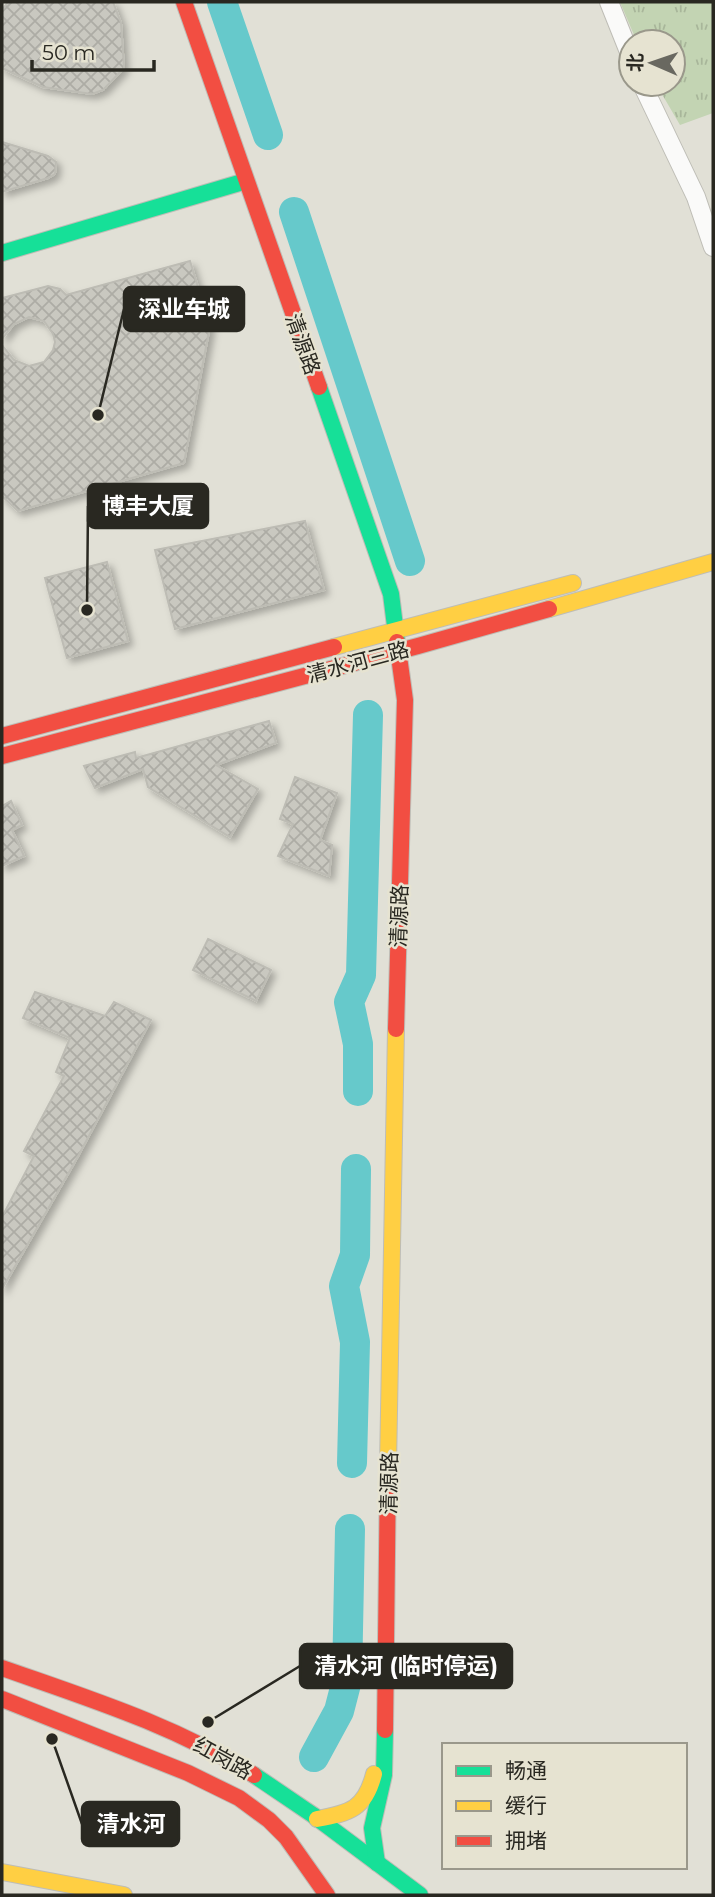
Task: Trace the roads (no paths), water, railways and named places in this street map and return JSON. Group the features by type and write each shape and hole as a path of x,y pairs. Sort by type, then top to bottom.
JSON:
{"main road":[{"name":"清源路","path":"175,2 390,594 391,632 405,699 393,1129 384,1775 371,1823 371,1842 377,1863"},
{"name":"清源路","path":"184,2 242,182"},
{"path":"2,253 242,182"},
{"name":"清水河三路","path":"671,557 709,555"},
{"name":"清水河三路","path":"2,756 394,652 709,555"},
{"name":"清水河三路","path":"2,736 593,578"},
{"name":"清源路","path":"317,1819 346,1814 369,1794 374,1772 383,1129 394,652"},
{"name":"红岗路","path":"2,1668 172,1731 237,1765 317,1819 420,1895"},
{"name":"红岗路","path":"2,1699 160,1762 228,1793 268,1819 286,1836 299,1851 327,1895"},
{"path":"2,1872 117,1894"}],"street":[{"path":"609,2 619,28"},
{"path":"649,98 696,197 713,247"}],"waterway":[{"path":"222,2 268,135"},
{"path":"294,212 410,561"},
{"path":"358,1091 358,1044 349,1002 361,975 368,715"},
{"path":"352,1463 355,1342 344,1286 355,1255 356,1169"},
{"path":"314,1757 339,1711 347,1680 350,1529"}],"place":[{"name":"深业车城","path":"98,415"},
{"name":"博丰大厦","path":"87,610"},
{"name":"清水河 (临时停运)","path":"208,1722"},
{"name":"清水河","path":"52,1739"}]}
